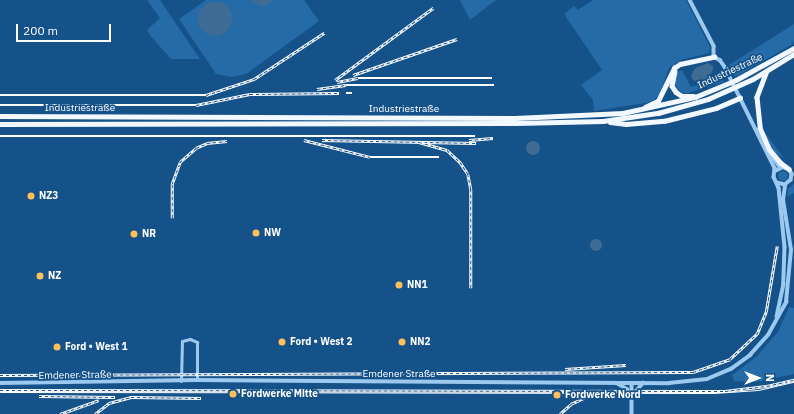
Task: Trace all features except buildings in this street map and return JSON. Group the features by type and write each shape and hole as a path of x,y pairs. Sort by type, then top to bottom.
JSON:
{"highway":[{"name":"Industriestraße","path":"0,116 515,118 623,113 663,106 699,96 727,85 794,48"},
{"name":"Industriestraße","path":"0,124 516,123 603,121 672,110 739,86 794,54"},
{"path":"623,113 650,106 658,101 674,68 691,62 714,57"},
{"path":"691,62 675,70 672,86 682,96 699,96"},
{"path":"767,71 756,97 760,128 770,150 779,162 789,169"},
{"path":"603,121 626,124 664,121 716,108 740,98"}],"street":[{"path":"690,0 714,46 714,57 722,62 775,171 776,182 785,185 792,181 793,175 789,169 780,167 758,136"},
{"path":"775,171 780,167"},
{"name":"Emdener Straße","path":"775,323 784,284 785,260 783,224 776,182"},
{"name":"Emdener Straße","path":"0,383 197,380 691,383 722,373 750,355 775,323 786,302 790,273 790,236 784,200 785,185"},
{"path":"181,381 182,341 190,339 197,342 197,380"},
{"path":"616,383 627,389 632,397"},
{"path":"632,383 632,414"},
{"path":"632,397 643,383"}],"shaded area":[{"path":"147,0 160,0 200,59 171,59 147,30 160,18"},
{"path":"206,0 304,0 319,21 246,74 232,77 216,74 179,19"},
{"path":"250,0 276,0 262,7"},
{"path":"460,0 496,0 470,20"},
{"path":"593,0 686,0 710,47 709,53 681,60 669,68 659,96 651,102 594,111 593,100 581,85 602,70 564,14 574,6 578,10"},
{"path":"212,2 218,2 222,3 229,9 232,19 231,26 225,33 218,36 212,36 208,35 201,29 198,22 198,16 199,12 205,5"},
{"path":"794,24 794,42 791,45 735,77 729,65"},
{"path":"708,63 713,66 709,79 697,82 693,80 691,76 695,68"},
{"path":"682,70 691,87 721,77 724,82 685,94 677,89 674,80 676,73"},
{"path":"764,131 783,157 783,158 772,150"},
{"path":"533,141 538,143 540,148 538,153 533,155 528,153 526,148 528,143"},
{"path":"781,171 785,171 787,172 787,180 781,181 778,178 778,174"},
{"path":"794,184 794,193 787,197 788,189"},
{"path":"594,239 598,239 602,245 598,251 594,251 590,247 590,243"},
{"path":"789,307 794,308 794,374 756,382 734,381 732,375 756,357 778,332"}],"tram line":[{"path":"0,392 714,393 758,390 794,382"}],"railway":[{"path":"335,80 433,8"},
{"path":"0,95 206,95 254,79 324,33"},
{"path":"353,75 457,39"},
{"path":"337,82 358,78 492,78"},
{"path":"317,89 346,85 494,85"},
{"path":"0,105 196,105 250,94 339,93"},
{"path":"346,93 352,93"},
{"path":"0,136 475,136"},
{"path":"469,140 493,138"},
{"path":"304,140 370,157 439,157"},
{"path":"322,140 476,143"},
{"path":"172,218 172,184 180,162 196,148 207,143 227,141"},
{"path":"419,142 447,150 460,162 468,174 471,189 471,288"},
{"path":"0,375 693,372 730,359 757,334 766,312 777,246"},
{"path":"565,369 626,365"},
{"path":"0,390 725,391 767,386 794,380"},
{"path":"560,414 571,404 592,394"},
{"path":"39,396 115,397"},
{"path":"95,414 109,403 131,397 201,398"},
{"path":"60,414 99,400"}],"place":[{"name":"NZ3","path":"31,196"},
{"name":"NW","path":"256,233"},
{"name":"NR","path":"134,234"},
{"name":"NZ","path":"40,276"},
{"name":"NN1","path":"399,285"},
{"name":"Ford • West 2","path":"282,342"},
{"name":"NN2","path":"402,342"},
{"name":"Ford • West 1","path":"57,347"},
{"name":"Fordwerke Mitte","path":"233,394"},
{"name":"Fordwerke Nord","path":"557,395"}]}
